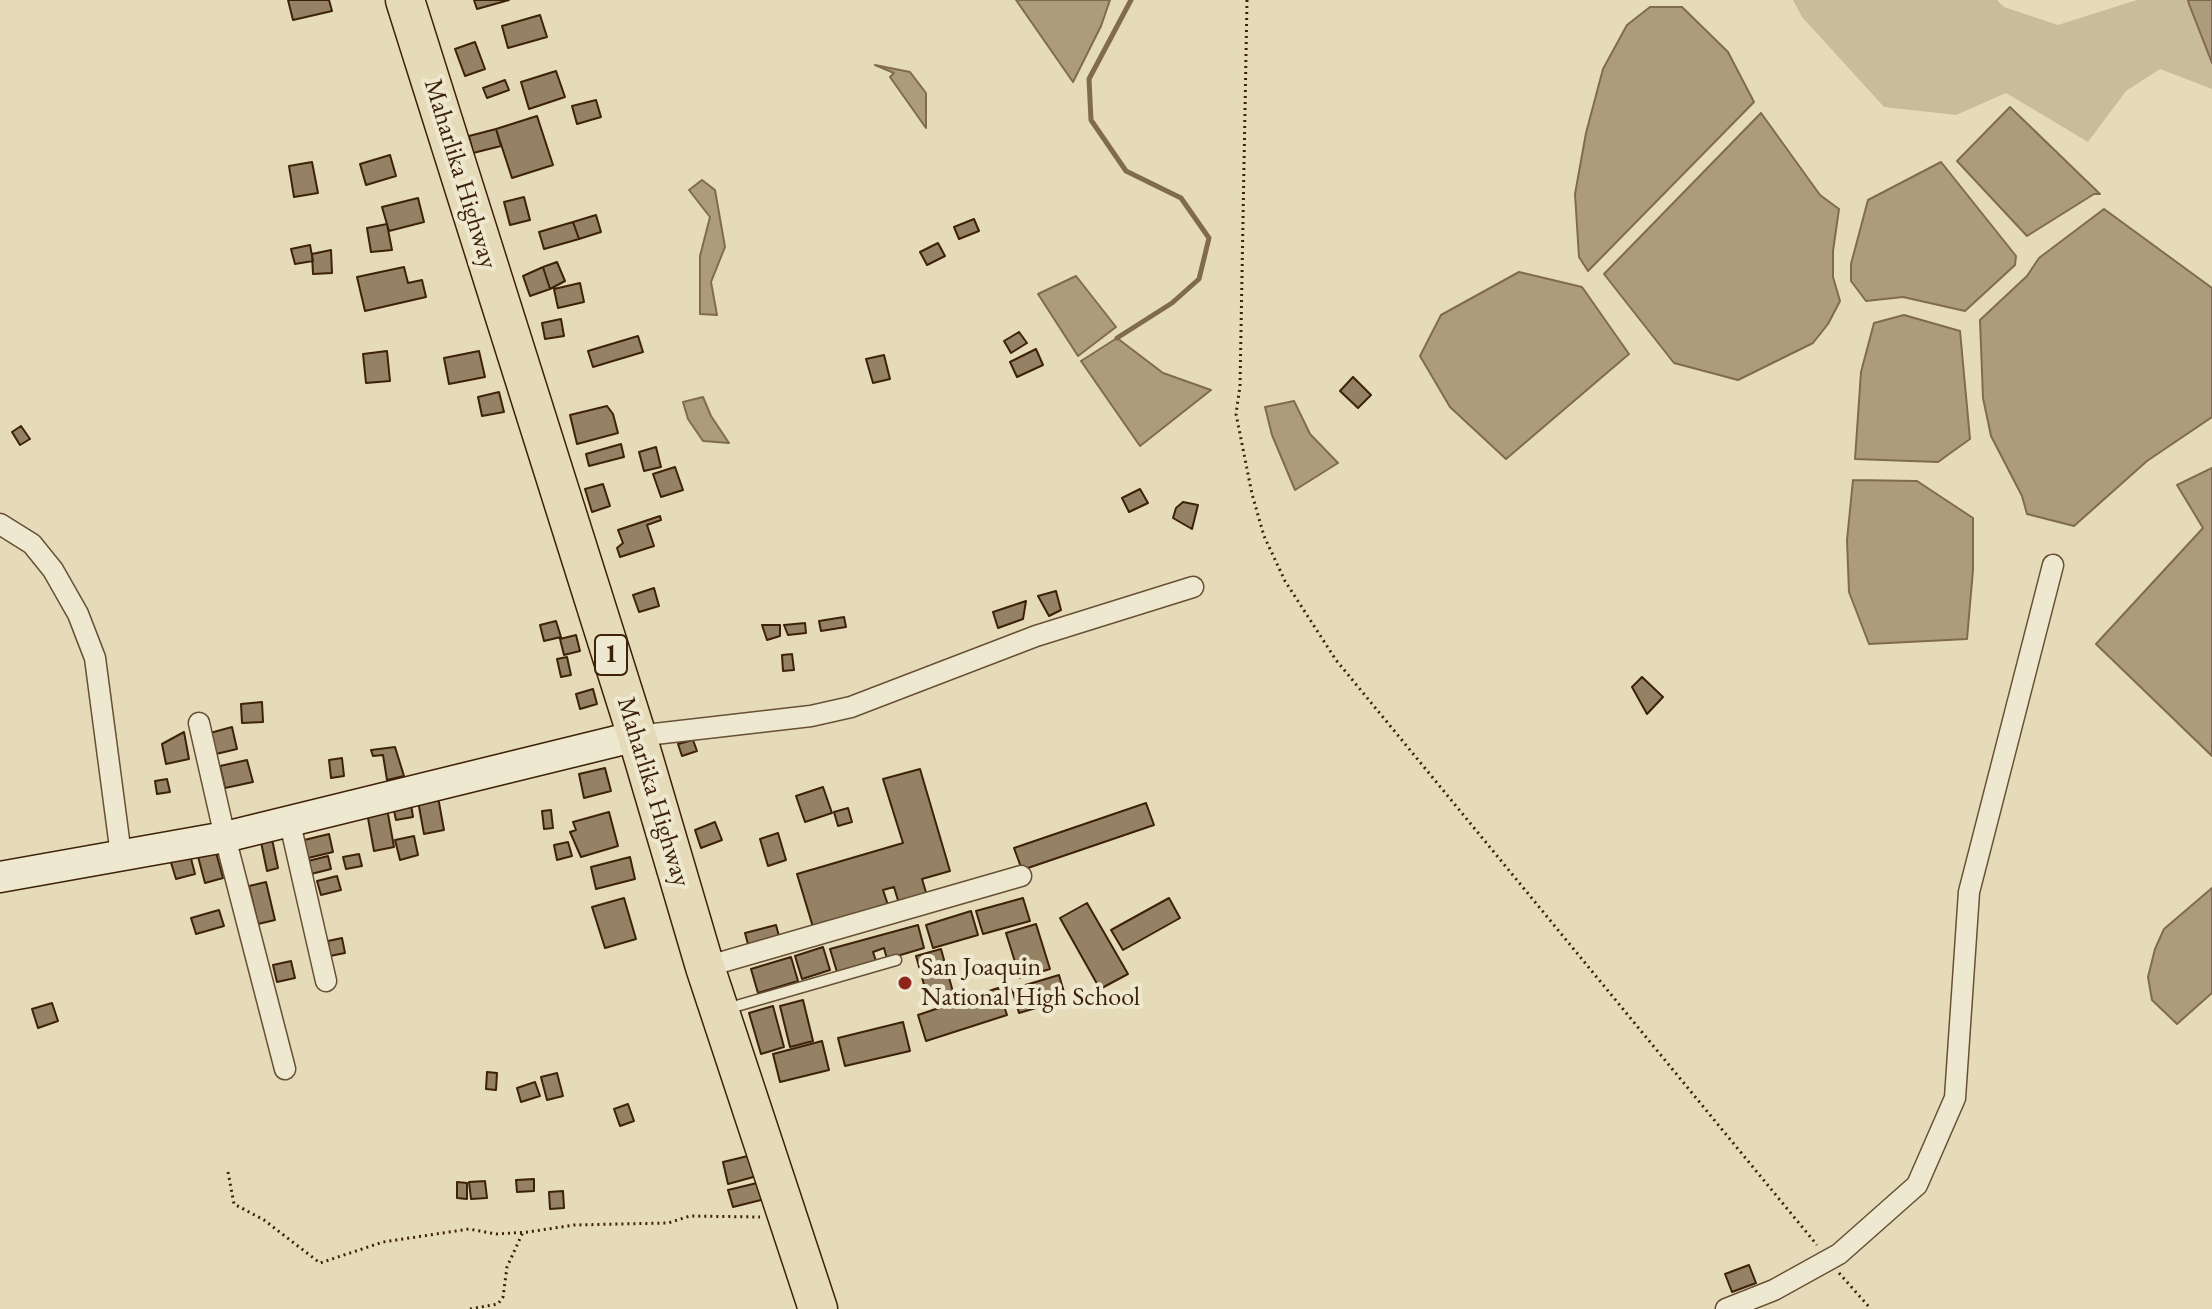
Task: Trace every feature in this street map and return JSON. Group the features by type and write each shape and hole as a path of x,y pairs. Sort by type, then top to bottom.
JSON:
{"highway":[{"name":"Maharlika Highway","path":"405,0 637,736 705,967 818,1309"}],"street":[{"path":"0,524 32,544 53,570 78,614 95,658 121,855"},
{"path":"1726,1309 1774,1290 1839,1254 1917,1185 1955,1098 1969,892 2053,565"},
{"path":"0,877 225,837 637,736 811,716 851,707 1036,636 1193,587"},
{"path":"199,723 285,1069"},
{"path":"289,819 326,981"},
{"path":"705,967 1021,876"}],"lane":[{"path":"721,1011 896,960"}],"path":[{"path":"1247,0 1240,386 1236,414 1264,536 1285,581 1336,660 1871,1309"},
{"path":"228,1172 234,1204 264,1220 320,1263 383,1242 469,1229 496,1234 574,1225 668,1223 690,1216 788,1218"},
{"path":"470,1309 498,1304 503,1297 507,1267 523,1232"}],"shaded area":[{"path":"1016,0 1110,0 1101,26 1073,82"},
{"path":"1793,0 1997,0 2004,7 2058,25 2137,0 2190,0 2212,61 2212,89 2160,69 2126,91 2088,142 2006,93 1956,115 1884,107 1802,17"},
{"path":"2188,0 2212,0 2212,63 2189,4"},
{"path":"1650,7 1682,7 1728,52 1754,102 1588,271 1579,257 1575,194 1586,133 1603,69 1627,25"},
{"path":"875,65 910,72 926,93 926,128 890,77 894,73"},
{"path":"2010,107 2100,194 2094,194 2027,236 1957,161"},
{"path":"1761,113 1820,195 1839,209 1833,277 1840,301 1813,343 1738,380 1674,363 1604,274"},
{"path":"1941,162 2016,256 2015,265 1965,311 1903,297 1866,301 1851,281 1851,264 1868,200"},
{"path":"702,180 715,190 725,247 711,282 717,315 700,314 700,256 710,217 689,190"},
{"path":"2104,209 2212,288 2212,417 2147,461 2074,526 2027,514 2022,496 1991,436 1983,398 1980,320 2027,276 2039,258"},
{"path":"1519,272 1582,287 1629,354 1506,459 1450,407 1420,356 1441,315"},
{"path":"1076,276 1116,327 1078,356 1038,294"},
{"path":"1904,315 1960,331 1970,439 1938,462 1855,459 1861,372 1874,323"},
{"path":"1117,338 1163,373 1211,390 1140,446 1081,361"},
{"path":"703,397 729,443 703,441 688,419 683,402"},
{"path":"1294,401 1310,434 1338,463 1295,490 1272,435 1265,407"},
{"path":"2212,468 2212,756 2096,644 2203,528 2177,485"},
{"path":"1853,480 1917,481 1973,518 1973,570 1967,639 1869,644 1849,592 1847,540"},
{"path":"2212,888 2212,993 2177,1024 2152,1000 2148,977 2155,949 2164,929"}],"building":[{"path":"288,0 329,0 332,11 293,20"},
{"path":"474,0 509,0 477,9"},
{"path":"540,15 547,37 508,48 502,26"},
{"path":"475,42 485,69 465,76 455,49"},
{"path":"556,71 565,97 529,109 521,82"},
{"path":"505,80 509,90 487,98 483,88"},
{"path":"596,100 601,117 577,124 572,106"},
{"path":"537,116 553,165 512,178 496,129"},
{"path":"496,129 501,146 473,153 469,136"},
{"path":"390,155 396,176 366,185 360,164"},
{"path":"312,162 318,193 294,197 289,166"},
{"path":"524,197 530,220 510,225 504,202"},
{"path":"418,198 424,222 389,231 382,207"},
{"path":"596,215 601,232 579,239 573,222"},
{"path":"974,219 979,231 959,239 954,227"},
{"path":"573,222 579,239 544,249 539,232"},
{"path":"387,224 392,250 371,252 367,228"},
{"path":"938,243 945,256 927,265 920,252"},
{"path":"310,245 313,261 295,264 291,249"},
{"path":"331,250 332,273 313,274 312,254"},
{"path":"557,262 565,281 550,289 543,267"},
{"path":"404,267 408,283 422,280 426,297 365,311 357,277"},
{"path":"543,267 550,289 530,296 523,276"},
{"path":"580,283 584,302 558,308 554,289"},
{"path":"561,319 564,336 545,339 542,323"},
{"path":"1019,332 1027,343 1011,353 1004,341"},
{"path":"638,336 643,352 593,367 588,351"},
{"path":"1036,349 1043,365 1017,377 1010,362"},
{"path":"387,351 390,381 366,383 363,354"},
{"path":"479,351 485,377 449,384 444,358"},
{"path":"884,355 890,379 873,383 866,359"},
{"path":"1353,377 1371,395 1358,408 1340,391"},
{"path":"499,392 504,412 482,416 478,397"},
{"path":"607,406 613,414 618,433 577,444 570,415"},
{"path":"21,426 30,439 20,445 12,432"},
{"path":"621,444 624,457 589,466 586,454"},
{"path":"656,447 661,467 644,471 639,452"},
{"path":"675,467 683,490 661,497 653,474"},
{"path":"603,484 610,506 592,512 585,489"},
{"path":"1140,489 1148,503 1129,512 1122,498"},
{"path":"1183,502 1198,505 1192,529 1173,518 1176,508"},
{"path":"660,516 661,520 647,525 654,546 620,557 617,548 623,543 618,530"},
{"path":"654,588 659,606 639,612 633,595"},
{"path":"1056,591 1061,610 1049,616 1038,596"},
{"path":"1026,601 1023,619 998,628 993,612"},
{"path":"844,617 846,627 821,631 819,621"},
{"path":"556,621 561,637 544,641 540,625"},
{"path":"805,623 806,633 788,635 784,625"},
{"path":"762,625 780,625 780,636 767,640"},
{"path":"576,635 580,651 564,655 560,639"},
{"path":"792,654 794,670 783,671 782,655"},
{"path":"567,657 571,675 561,677 557,659"},
{"path":"1642,677 1663,697 1647,714 1632,687"},
{"path":"593,689 597,704 580,709 576,694"},
{"path":"262,702 263,722 242,723 241,704"},
{"path":"232,727 237,749 216,754 210,733"},
{"path":"184,732 189,759 166,764 162,744"},
{"path":"693,740 697,751 682,756 678,744"},
{"path":"395,747 404,776 387,780 383,755 373,756 371,750"},
{"path":"342,758 344,776 331,778 329,760"},
{"path":"247,760 253,782 225,788 220,766"},
{"path":"605,768 611,791 584,798 579,774"},
{"path":"920,769 950,871 922,879 928,899 900,907 894,887 883,890 888,905 813,927 797,874 903,843 883,779"},
{"path":"167,779 170,792 157,794 155,781"},
{"path":"823,787 832,813 805,822 796,796"},
{"path":"438,797 444,830 424,834 418,801"},
{"path":"410,798 413,817 396,820 392,801"},
{"path":"386,803 394,847 374,851 366,807"},
{"path":"1146,803 1154,825 1022,870 1014,848"},
{"path":"848,808 852,822 838,826 834,812"},
{"path":"551,810 553,828 544,829 542,811"},
{"path":"609,812 618,846 581,857 570,832 576,830 573,822"},
{"path":"715,822 722,840 701,848 695,830"},
{"path":"778,833 786,860 768,866 760,839"},
{"path":"329,834 333,852 304,859 300,841"},
{"path":"414,836 418,855 400,860 395,840"},
{"path":"272,839 278,868 267,871 261,842"},
{"path":"568,842 572,856 557,860 554,845"},
{"path":"214,845 223,878 205,883 196,849"},
{"path":"189,851 195,874 176,879 169,856"},
{"path":"359,854 362,866 346,869 343,857"},
{"path":"328,856 331,869 311,874 308,861"},
{"path":"630,857 635,879 596,889 591,867"},
{"path":"337,876 341,890 321,895 317,881"},
{"path":"266,882 275,920 258,924 249,886"},
{"path":"624,898 636,939 605,948 592,907"},
{"path":"1023,898 1030,921 983,934 976,911"},
{"path":"1169,898 1180,918 1123,950 1111,930"},
{"path":"1087,903 1128,974 1100,989 1060,918"},
{"path":"219,910 224,926 196,934 191,918"},
{"path":"971,911 978,935 933,948 926,925"},
{"path":"1036,924 1050,969 1020,978 1006,933"},
{"path":"776,925 780,940 749,948 745,933"},
{"path":"918,925 924,948 887,959 884,948 873,952 876,961 837,972 830,949"},
{"path":"342,938 345,953 330,956 328,941"},
{"path":"823,947 830,970 802,979 795,956"},
{"path":"941,949 953,992 928,999 916,956"},
{"path":"791,957 798,981 758,993 751,969"},
{"path":"291,961 295,978 277,982 273,965"},
{"path":"1059,975 1066,999 1019,1013 1012,989"},
{"path":"998,988 1007,1015 926,1041 918,1015"},
{"path":"803,1000 813,1041 790,1047 780,1006"},
{"path":"52,1003 58,1021 38,1028 32,1009"},
{"path":"773,1006 784,1047 761,1054 749,1013"},
{"path":"903,1022 910,1051 845,1066 838,1038"},
{"path":"822,1041 829,1070 780,1082 773,1054"},
{"path":"487,1072 497,1073 496,1090 486,1089"},
{"path":"557,1073 563,1096 547,1100 541,1077"},
{"path":"535,1082 540,1096 521,1102 517,1088"},
{"path":"628,1104 634,1121 620,1126 614,1109"},
{"path":"752,1155 757,1176 728,1184 723,1162"},
{"path":"534,1179 534,1191 517,1192 516,1180"},
{"path":"485,1181 487,1198 471,1199 469,1182"},
{"path":"457,1182 467,1183 467,1199 457,1198"},
{"path":"761,1182 765,1199 733,1207 728,1190"},
{"path":"563,1191 564,1208 550,1209 549,1192"},
{"path":"1749,1265 1756,1283 1732,1292 1725,1274"}],"waterway":[{"path":"1117,338 1172,303 1199,279 1209,238 1181,198 1126,171 1091,120 1089,79 1131,0"}],"place":[{"name":"San Joaquin National High School","path":"905,983"}]}
